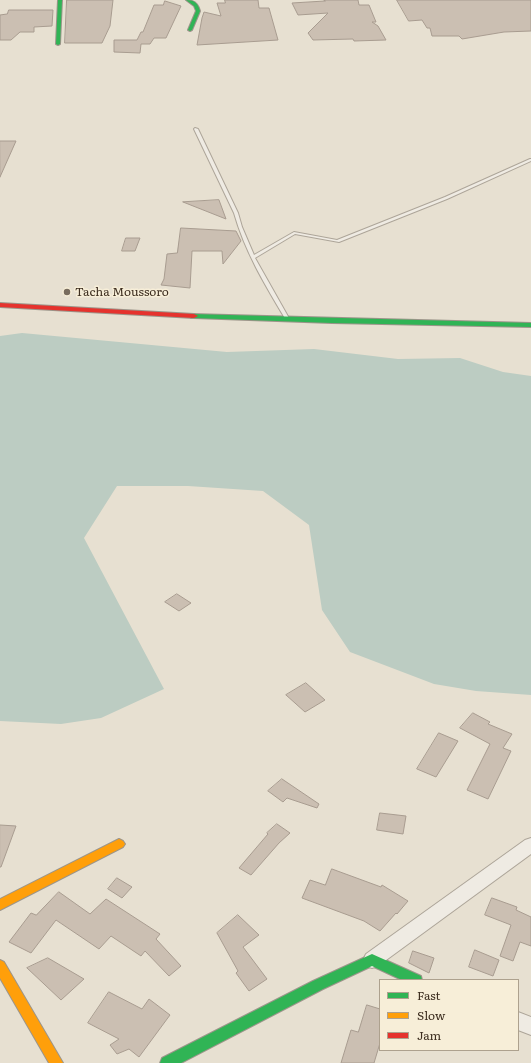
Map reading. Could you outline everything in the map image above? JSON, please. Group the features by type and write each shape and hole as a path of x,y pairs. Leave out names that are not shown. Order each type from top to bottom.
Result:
{"main road":[{"path":"58,44 60,0"},
{"path":"188,0 196,5 198,11 190,30"},
{"path":"0,305 288,321 531,325"},
{"path":"0,905 120,844"},
{"path":"167,1063 318,984 372,960 414,979"},
{"path":"0,966 56,1063"}],"street":[{"path":"372,960 531,845"},
{"path":"519,1021 531,1026"}],"lane":[{"path":"196,129 236,213 239,225 262,274 288,321"},
{"path":"254,257 294,233 337,241 446,198 531,160"}],"shaded area":[{"path":"22,333 227,352 314,349 398,359 460,358 503,372 531,376 531,695 476,691 434,684 350,652 322,610 309,525 263,491 188,486 117,486 84,538 164,689 101,718 61,724 0,721 0,336"}],"building":[{"path":"67,0 113,0 110,26 102,43 65,43"},
{"path":"225,0 258,0 259,8 269,8 278,40 197,45 204,12 221,16 217,3 225,3"},
{"path":"324,0 358,0 359,5 369,5 376,22 372,22 378,26 386,40 313,40 308,33 328,13 298,15 292,3 325,1"},
{"path":"397,0 531,0 531,31 504,32 462,39 459,36 432,36 430,28 427,28 422,20 409,21"},
{"path":"165,1 181,6 166,38 154,38 150,44 141,44 140,53 114,52 114,40 137,40 141,32 143,32 154,5 163,5"},
{"path":"9,10 53,10 52,26 34,27 34,32 20,32 11,40 0,40 0,15 7,14"},
{"path":"0,141 16,141 0,177"},
{"path":"219,200 226,219 183,202"},
{"path":"181,228 236,231 241,241 223,264 222,251 192,251 190,288 161,285 164,279 167,254 177,253"},
{"path":"126,238 140,238 135,251 122,251"},
{"path":"177,594 191,603 179,611 165,602"},
{"path":"306,683 325,700 305,712 286,695"},
{"path":"473,713 490,722 488,724 512,734 503,748 511,751 488,799 467,790 490,744 460,728"},
{"path":"439,733 458,741 436,777 417,769"},
{"path":"282,779 319,804 317,808 287,798 283,802 268,791"},
{"path":"380,813 406,816 403,834 377,830"},
{"path":"277,824 290,833 279,843 251,875 239,868 268,834 267,833"},
{"path":"0,825 16,826 1,867 0,867"},
{"path":"332,869 381,887 382,885 408,901 380,931 364,921 302,898 310,880 325,885"},
{"path":"117,878 132,887 122,898 108,889"},
{"path":"59,892 90,914 106,899 160,934 156,939 181,966 169,976 145,951 141,956 111,936 99,949 56,920 31,953 9,942 31,913 36,915"},
{"path":"492,898 517,907 516,910 531,917 531,946 520,942 513,961 500,956 511,925 485,915"},
{"path":"238,915 259,935 243,947 267,979 249,991 236,973 238,971 217,933"},
{"path":"475,950 499,960 493,976 469,967"},
{"path":"413,951 434,958 429,973 409,963"},
{"path":"48,958 84,979 61,1000 27,968"},
{"path":"109,992 142,1009 149,999 170,1015 139,1057 129,1049 117,1054 110,1045 119,1039 88,1023"},
{"path":"367,1005 379,1009 379,1046 374,1063 341,1063 351,1030 358,1032"}],"traffic: fast":[{"path":"58,44 60,0"},
{"path":"188,0 196,5 198,11 190,30"},
{"path":"194,316 332,321 531,325"},
{"path":"167,1063 318,985 372,960 414,979"}],"traffic: slow":[{"path":"0,905 119,844"},
{"path":"0,966 56,1063"}],"traffic: jam":[{"path":"0,305 194,316"}],"place":[{"name":"Tacha Moussoro","path":"67,292"}]}
